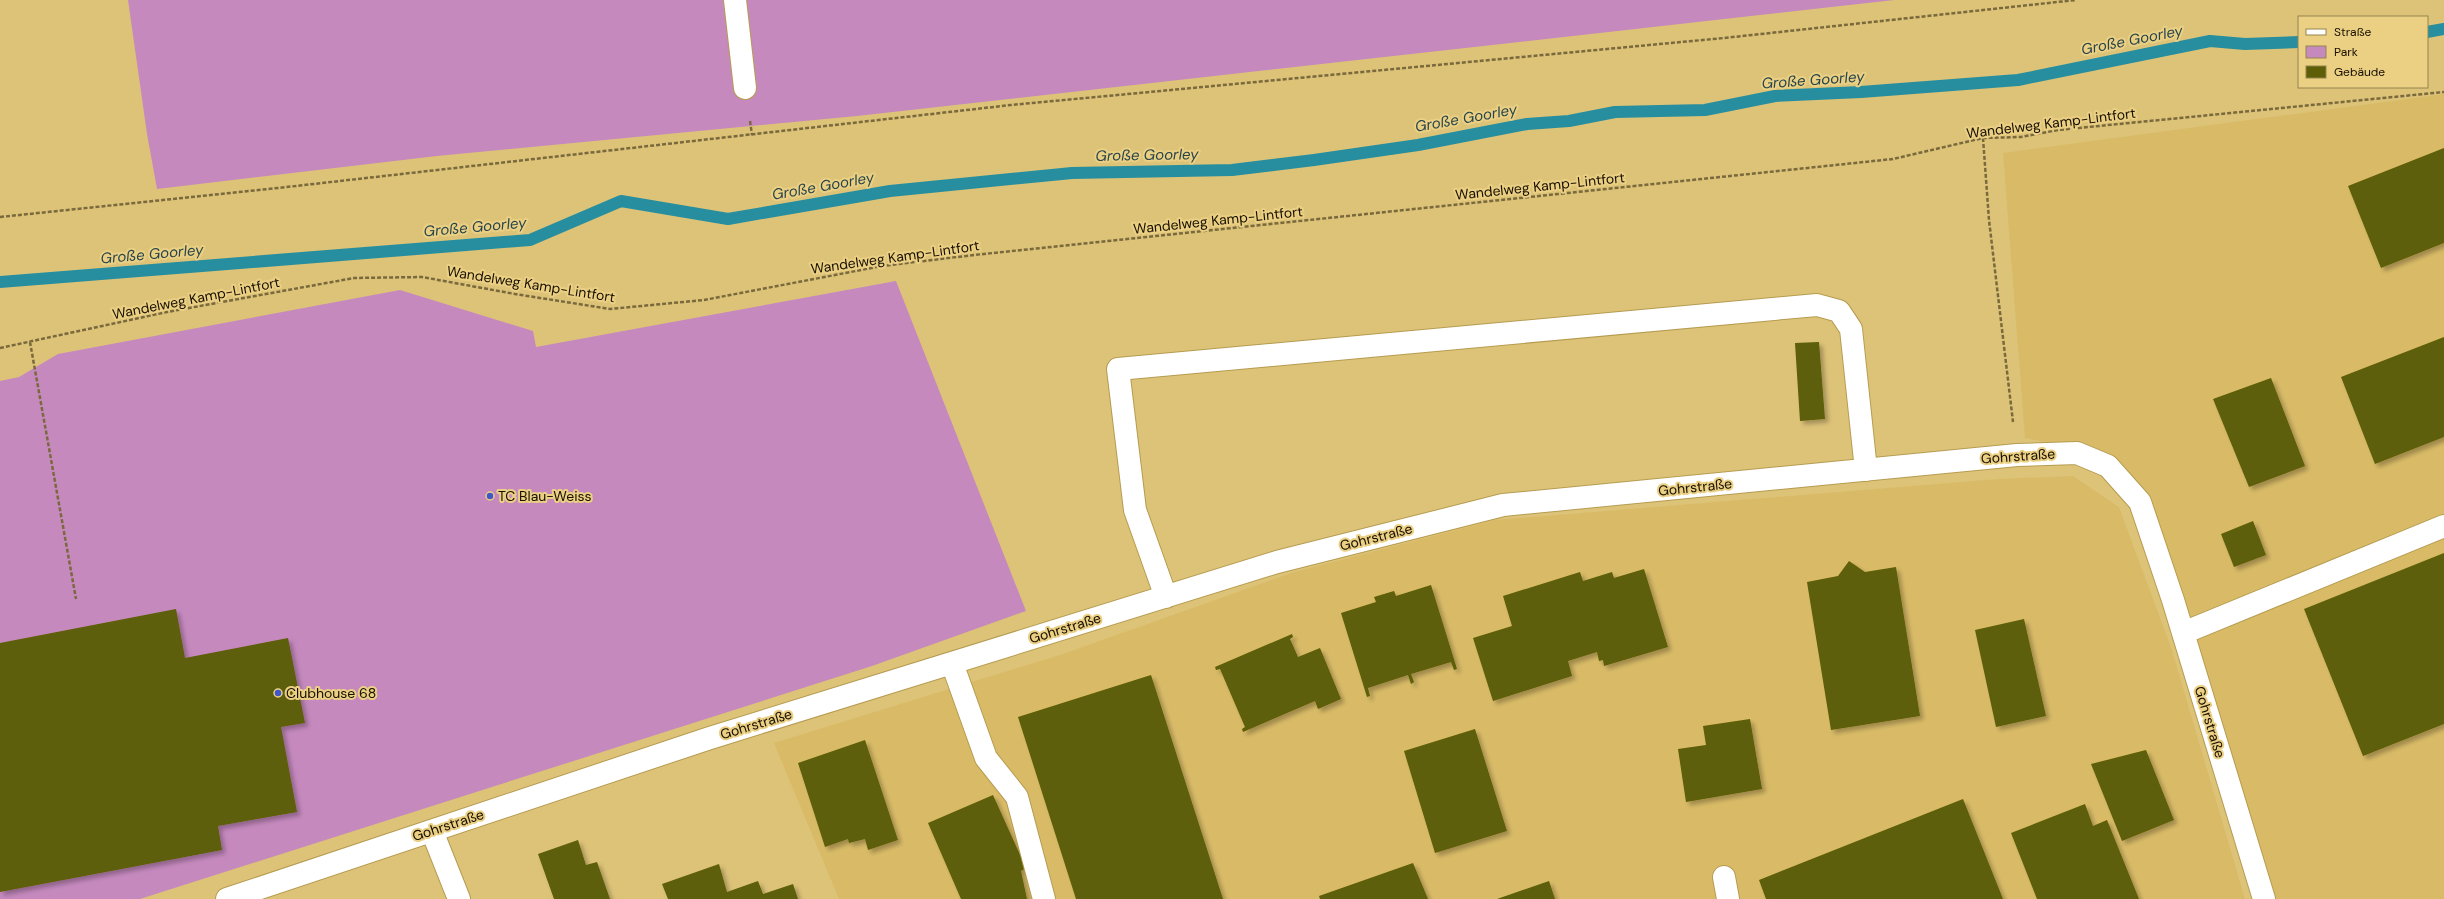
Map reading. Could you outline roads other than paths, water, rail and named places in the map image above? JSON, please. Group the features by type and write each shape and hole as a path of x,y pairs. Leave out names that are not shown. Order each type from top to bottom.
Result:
{"street":[{"path":"735,0 745,88"},
{"path":"1166,597 1135,510 1118,369 1817,305 1839,311 1851,329 1866,470"},
{"name":"Gohrstraße","path":"227,899 710,738 1277,562 1503,506 2017,455 2077,453 2108,466 2140,502 2183,633 2264,899"},
{"path":"2183,633 2444,526"},
{"path":"952,663 986,758 1017,797 1044,899"},
{"path":"432,831 459,899"},
{"path":"1724,877 1728,899"}],"waterway":[{"name":"Große Goorley","path":"2428,32 2444,29"},
{"name":"Große Goorley","path":"0,282 530,240 621,201 728,219 890,191 1072,173 1232,170 1418,145 1527,124 1569,121 1615,112 1705,110 1775,96 1861,92 2018,80 2210,41 2245,44 2298,42"}],"place":[{"name":"TC Blau-Weiss","path":"490,496"},
{"name":"Clubhouse 68","path":"278,693"}]}
